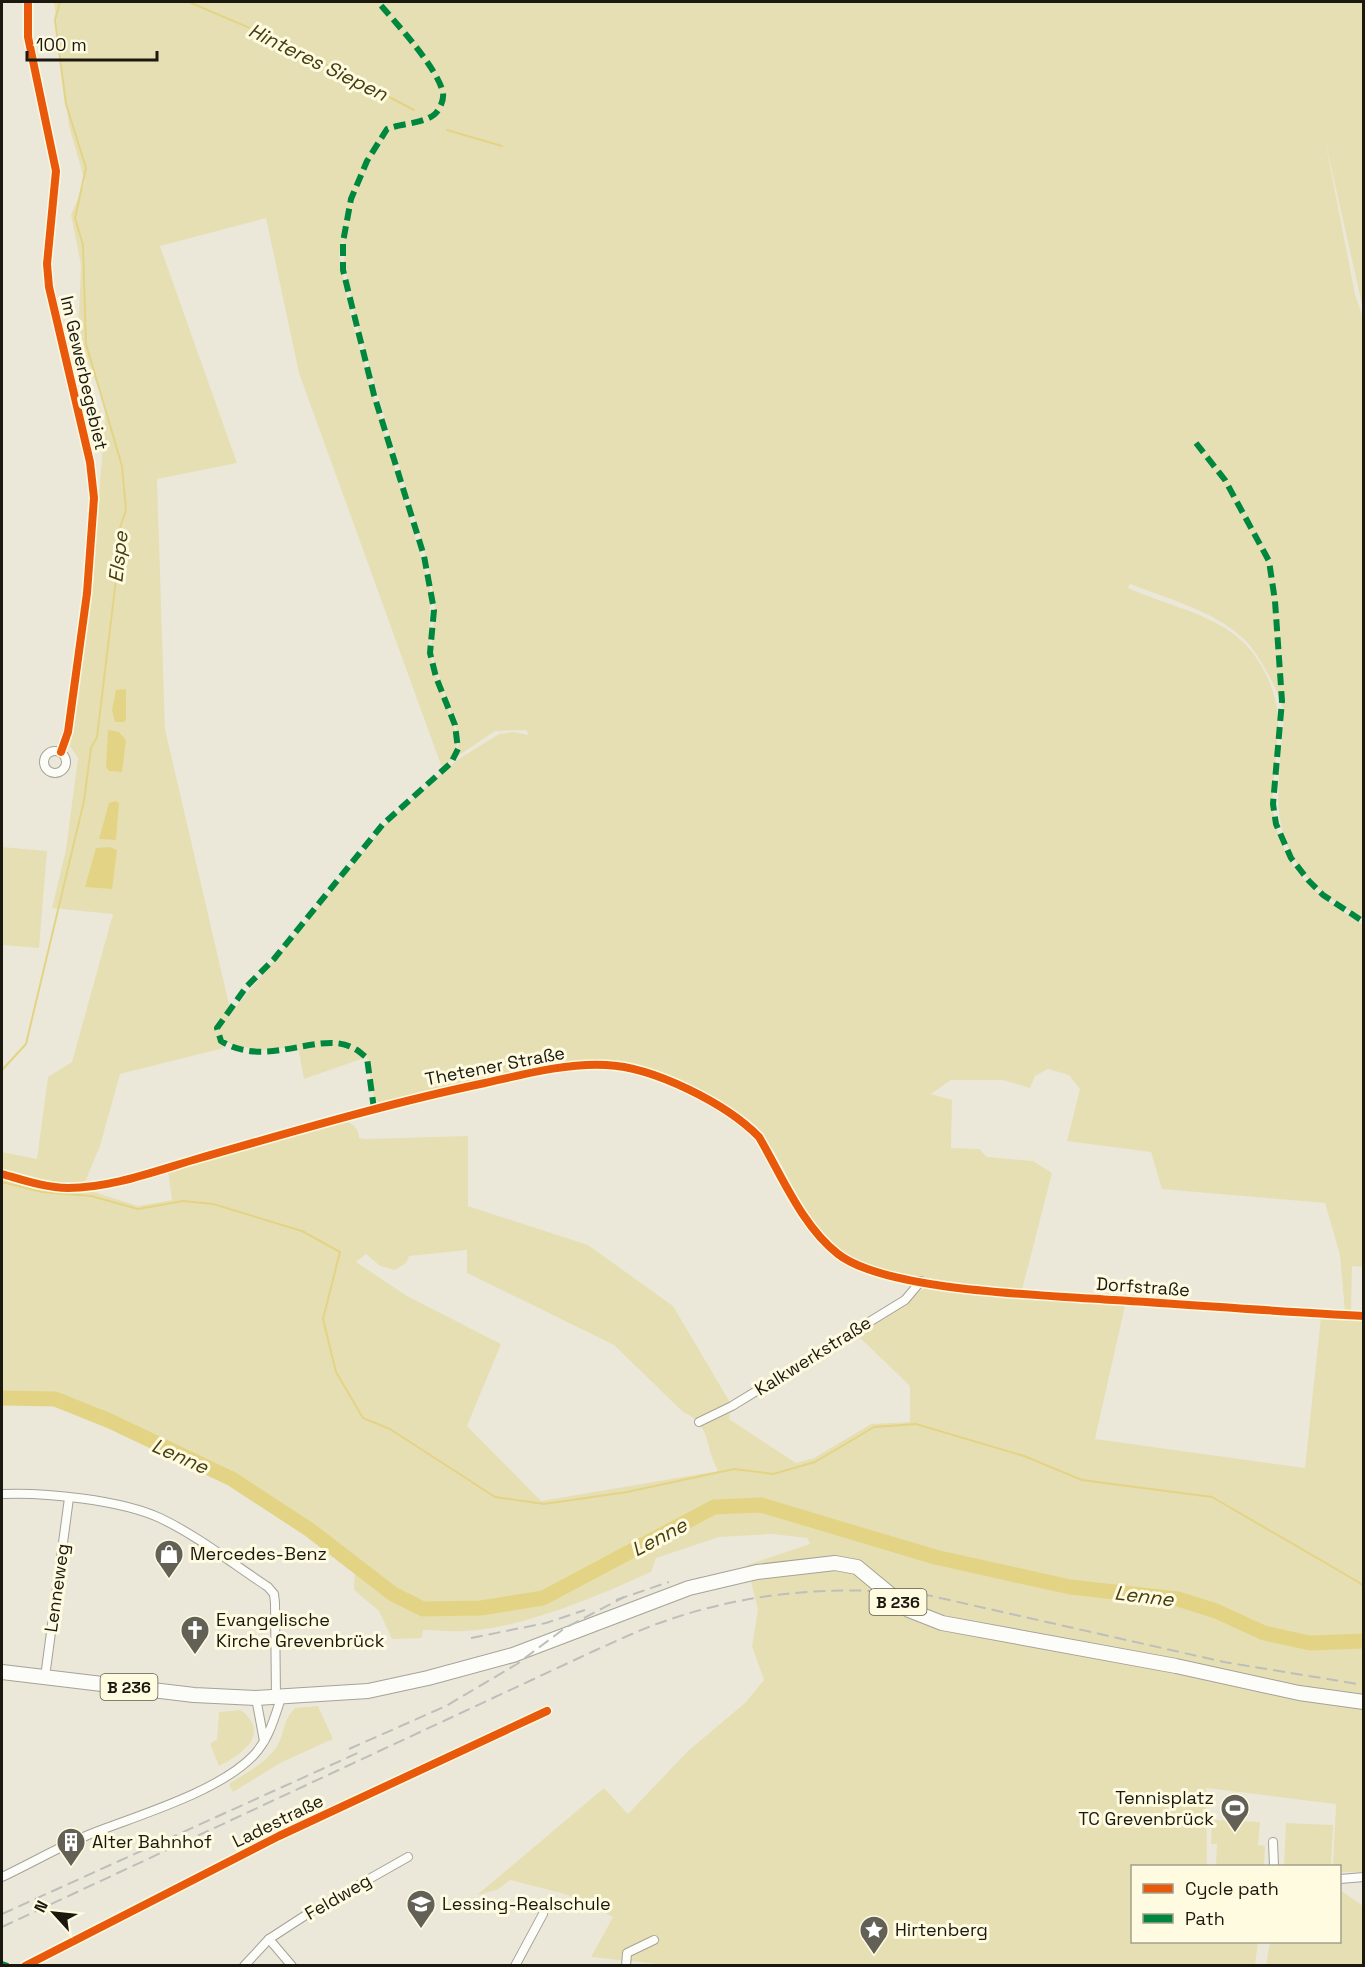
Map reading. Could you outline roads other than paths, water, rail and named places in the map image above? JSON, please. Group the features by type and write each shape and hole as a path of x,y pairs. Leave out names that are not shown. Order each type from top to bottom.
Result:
{"main road":[{"name":"B 236","path":"2,1672 194,1695 278,1699 368,1690 452,1672 540,1646 689,1588 757,1572 842,1563 864,1571 909,1610 942,1623 1176,1666 1299,1693 1364,1702"}],"street":[{"name":"Im Gewerbegebiet","path":"28,2 28,37 56,171 47,264 49,287 90,462 94,498 85,605 68,732 61,752"},
{"name":"Thetener Straße","path":"2,1174 46,1186 83,1188 422,1096 570,1066 606,1065 651,1074 737,1118 759,1137 809,1221 832,1249 850,1262 886,1274 921,1281"},
{"name":"Dorfstraße","path":"921,1281 1020,1293 1364,1316"},
{"name":"Kalkwerkstraße","path":"699,1422 732,1406 905,1300 921,1281"},
{"path":"2,1494 69,1498 130,1507 159,1517 268,1587 274,1593 275,1603 278,1699 270,1731 264,1741 251,1758 219,1780 123,1824 101,1830 2,1877"},
{"name":"Lenneweg","path":"45,1677 69,1498"},
{"path":"256,1698 264,1741"},
{"name":"Ladestraße","path":"25,1965 279,1836 547,1711"},
{"path":"1273,1842 1274,1865"},
{"name":"Feldweg","path":"244,1965 269,1940 309,1912 408,1857"},
{"path":"1341,1879 1364,1877"},
{"path":"515,1965 543,1914"},
{"path":"269,1940 292,1965"},
{"path":"626,1965 627,1953 654,1940"}],"waterway":[{"name":"Elspe","path":"2,1070 26,1044 84,801 91,748 97,737 117,571 117,537 126,510 122,466 86,344 83,245 75,218 86,168 66,104 55,20 60,2"},
{"name":"Hinteres Siepen","path":"189,2 287,44 414,110"},
{"name":"Hinteres Siepen","path":"447,130 502,146"},
{"path":"2,1182 42,1192 91,1196 138,1209 183,1201 213,1204 302,1231 340,1252 323,1319 336,1372 363,1418 390,1429 495,1497 544,1504 627,1492 734,1469 773,1474 815,1462 874,1427 916,1424 1024,1456 1082,1480 1212,1497 1364,1587"},
{"name":"Lenne","path":"2,1398 55,1399 110,1421 232,1479 310,1530 393,1594 423,1609 481,1608 543,1598 714,1507 761,1505 935,1557 1070,1587 1178,1599 1216,1611 1264,1633 1310,1643 1364,1641"}],"railway":[{"path":"616,1600 669,1582"},
{"path":"2,1927 631,1634 700,1610 732,1602 828,1591 927,1595 1224,1662 1364,1685"},
{"path":"349,1749 446,1706 517,1664 565,1628 624,1597"},
{"path":"471,1638 546,1623 585,1610"},
{"path":"2,1914 362,1751"}],"place":[{"name":"Mercedes-Benz","path":"169,1580"},
{"name":"Evangelische Kirche Grevenbrück","path":"195,1656"},
{"name":"Tennisplatz TC Grevenbrück","path":"1235,1834"},
{"name":"Alter Bahnhof","path":"71,1868"},
{"name":"Lessing-Realschule","path":"421,1930"},
{"name":"Hirtenberg","path":"874,1956"}]}
